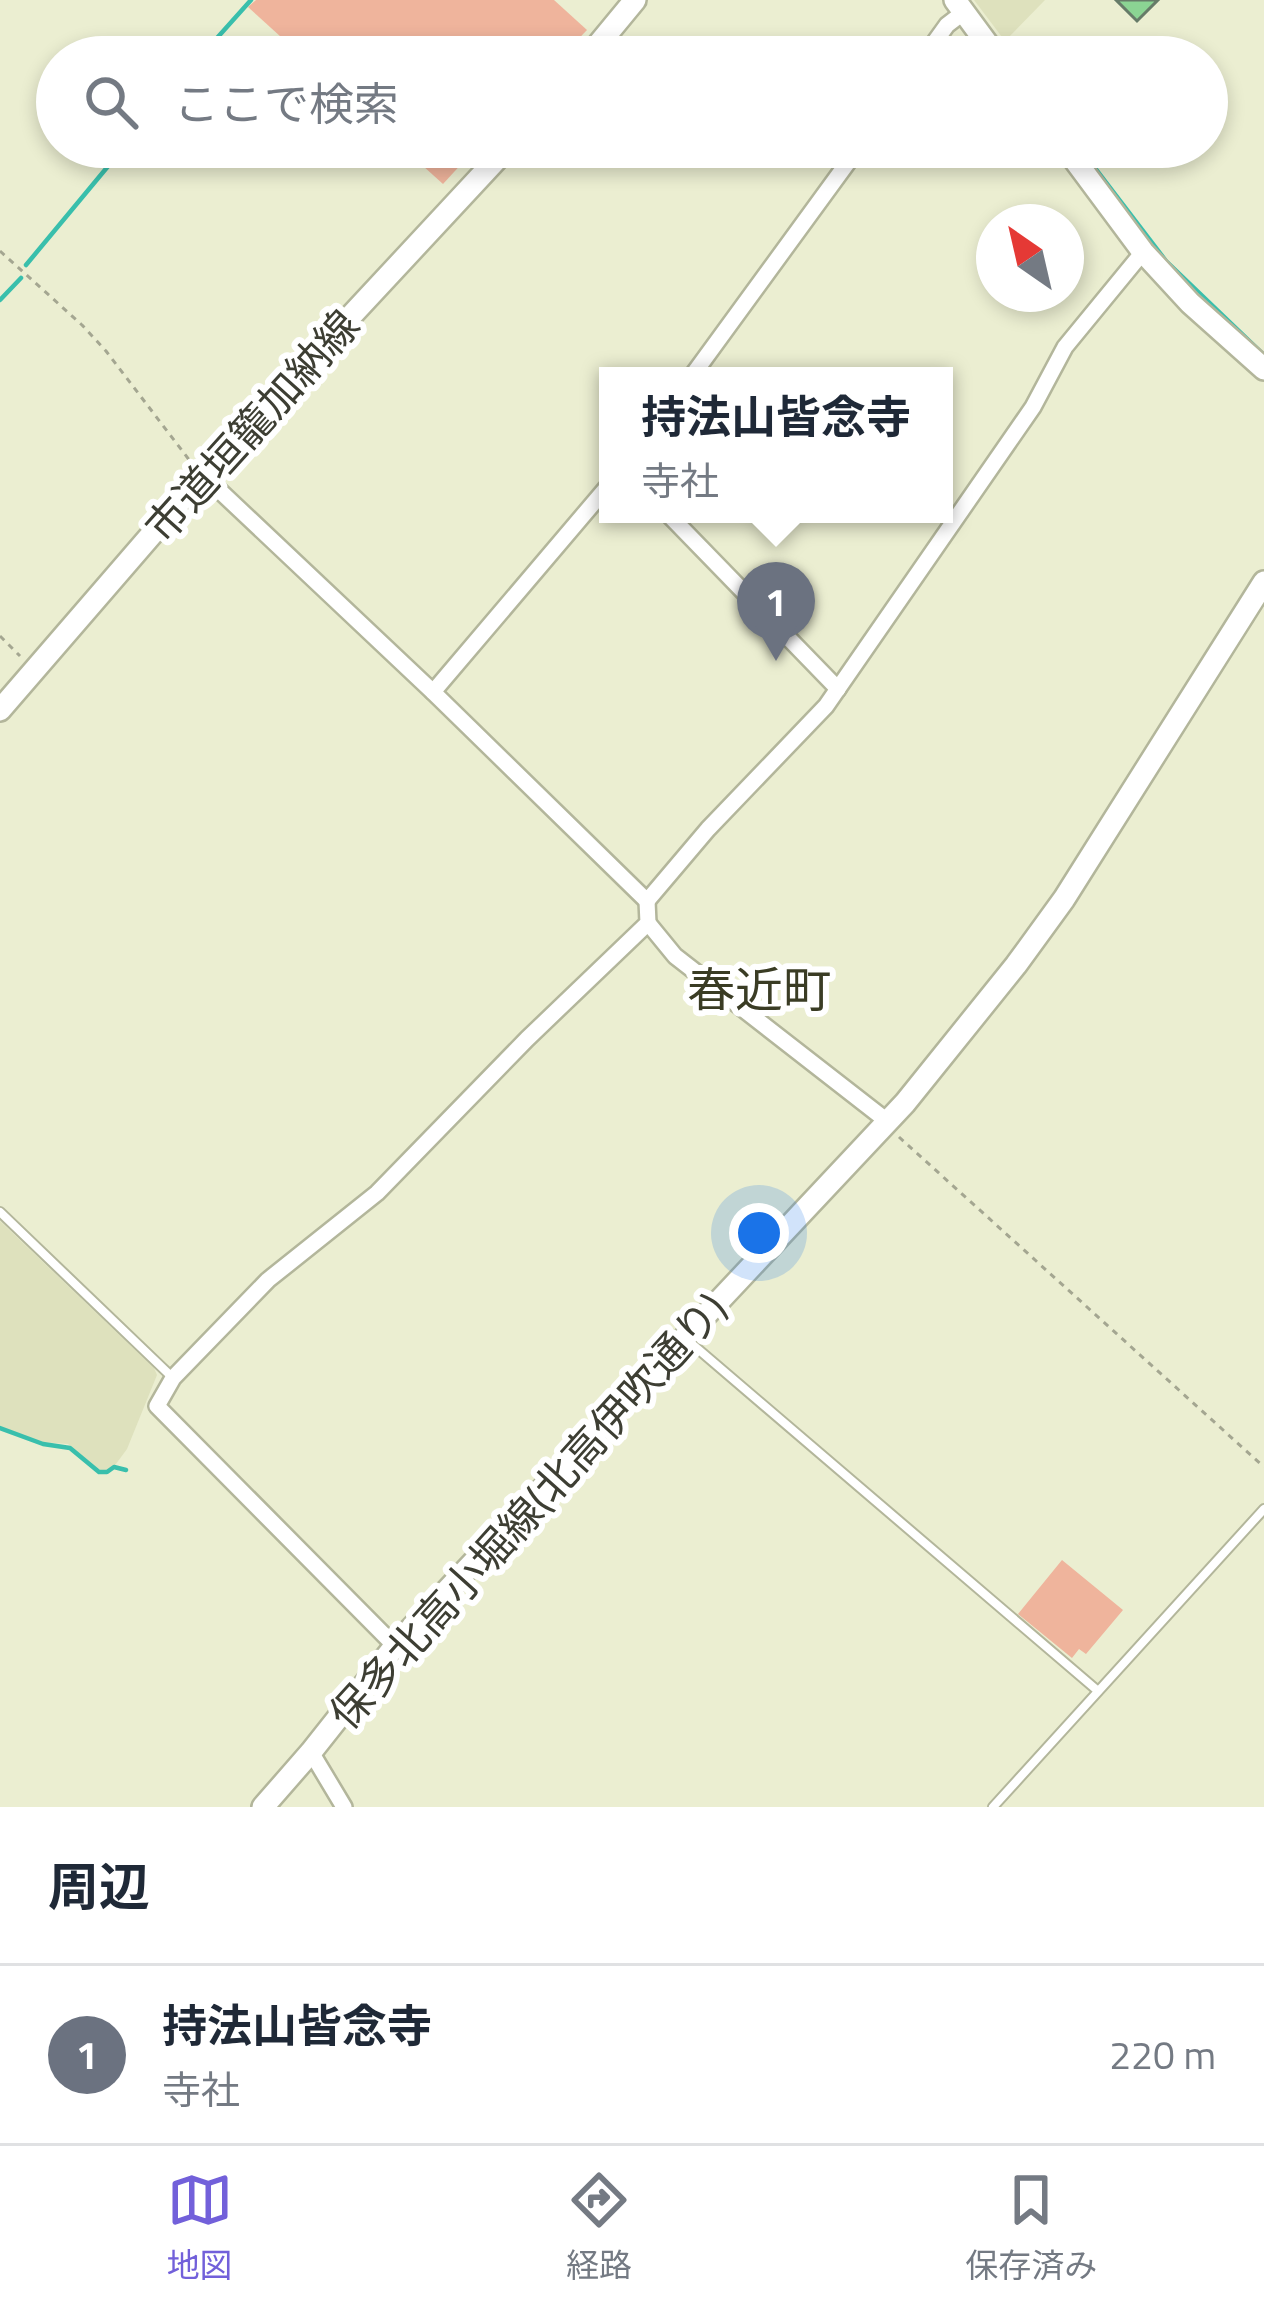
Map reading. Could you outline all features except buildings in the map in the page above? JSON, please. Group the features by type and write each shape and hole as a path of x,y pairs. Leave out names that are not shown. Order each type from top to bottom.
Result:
{"street":[{"path":"605,36 635,0"},
{"path":"939,36 959,6 981,36"},
{"name":"市道垣籠加納線","path":"0,710 203,476 489,168"},
{"path":"699,367 844,168"},
{"path":"1081,168 1143,252 1190,303 1264,369"},
{"path":"887,1121 675,956 648,923 647,901 708,829 826,706 1034,407 1065,347 1143,252"},
{"path":"203,476 647,901"},
{"path":"433,692 599,498"},
{"path":"677,523 838,688"},
{"name":"保多北高小堀線(北高伊吹通り)","path":"262,1807 395,1646 887,1121 1016,965 1064,898 1264,582"},
{"path":"395,1646 157,1406 173,1378 268,1280 377,1192 648,923"},
{"path":"311,1752 344,1807"}],"lane":[{"path":"0,1212 173,1378"},
{"path":"684,1337 1098,1691"},
{"path":"993,1807 1264,1509"}],"path":[{"path":"0,251 106,351 203,476"},
{"path":"0,636 34,670"},
{"path":"887,1121 900,1138 1264,1467"}],"shaded area":[{"path":"256,0 554,0 587,30 581,36 280,36 248,7"},
{"path":"974,0 1045,0 1010,36 1001,36"},
{"path":"425,168 458,168 443,184"},
{"path":"0,1221 154,1368 157,1375 127,1449 110,1472 104,1473 68,1444 40,1442 0,1426"},
{"path":"1062,1560 1123,1610 1086,1654 1079,1649 1072,1658 1018,1614"}],"waterway":[{"path":"219,36 251,0"},
{"path":"26,265 107,168"},
{"path":"1095,168 1166,261 1264,355"},
{"path":"0,300 21,278"},
{"path":"0,1428 70,1448 99,1472 114,1467 126,1470"}],"place":[{"name":"持法山皆念寺","path":"776,661"}],"district":[{"name":"春近町","path":"759,990"}]}
